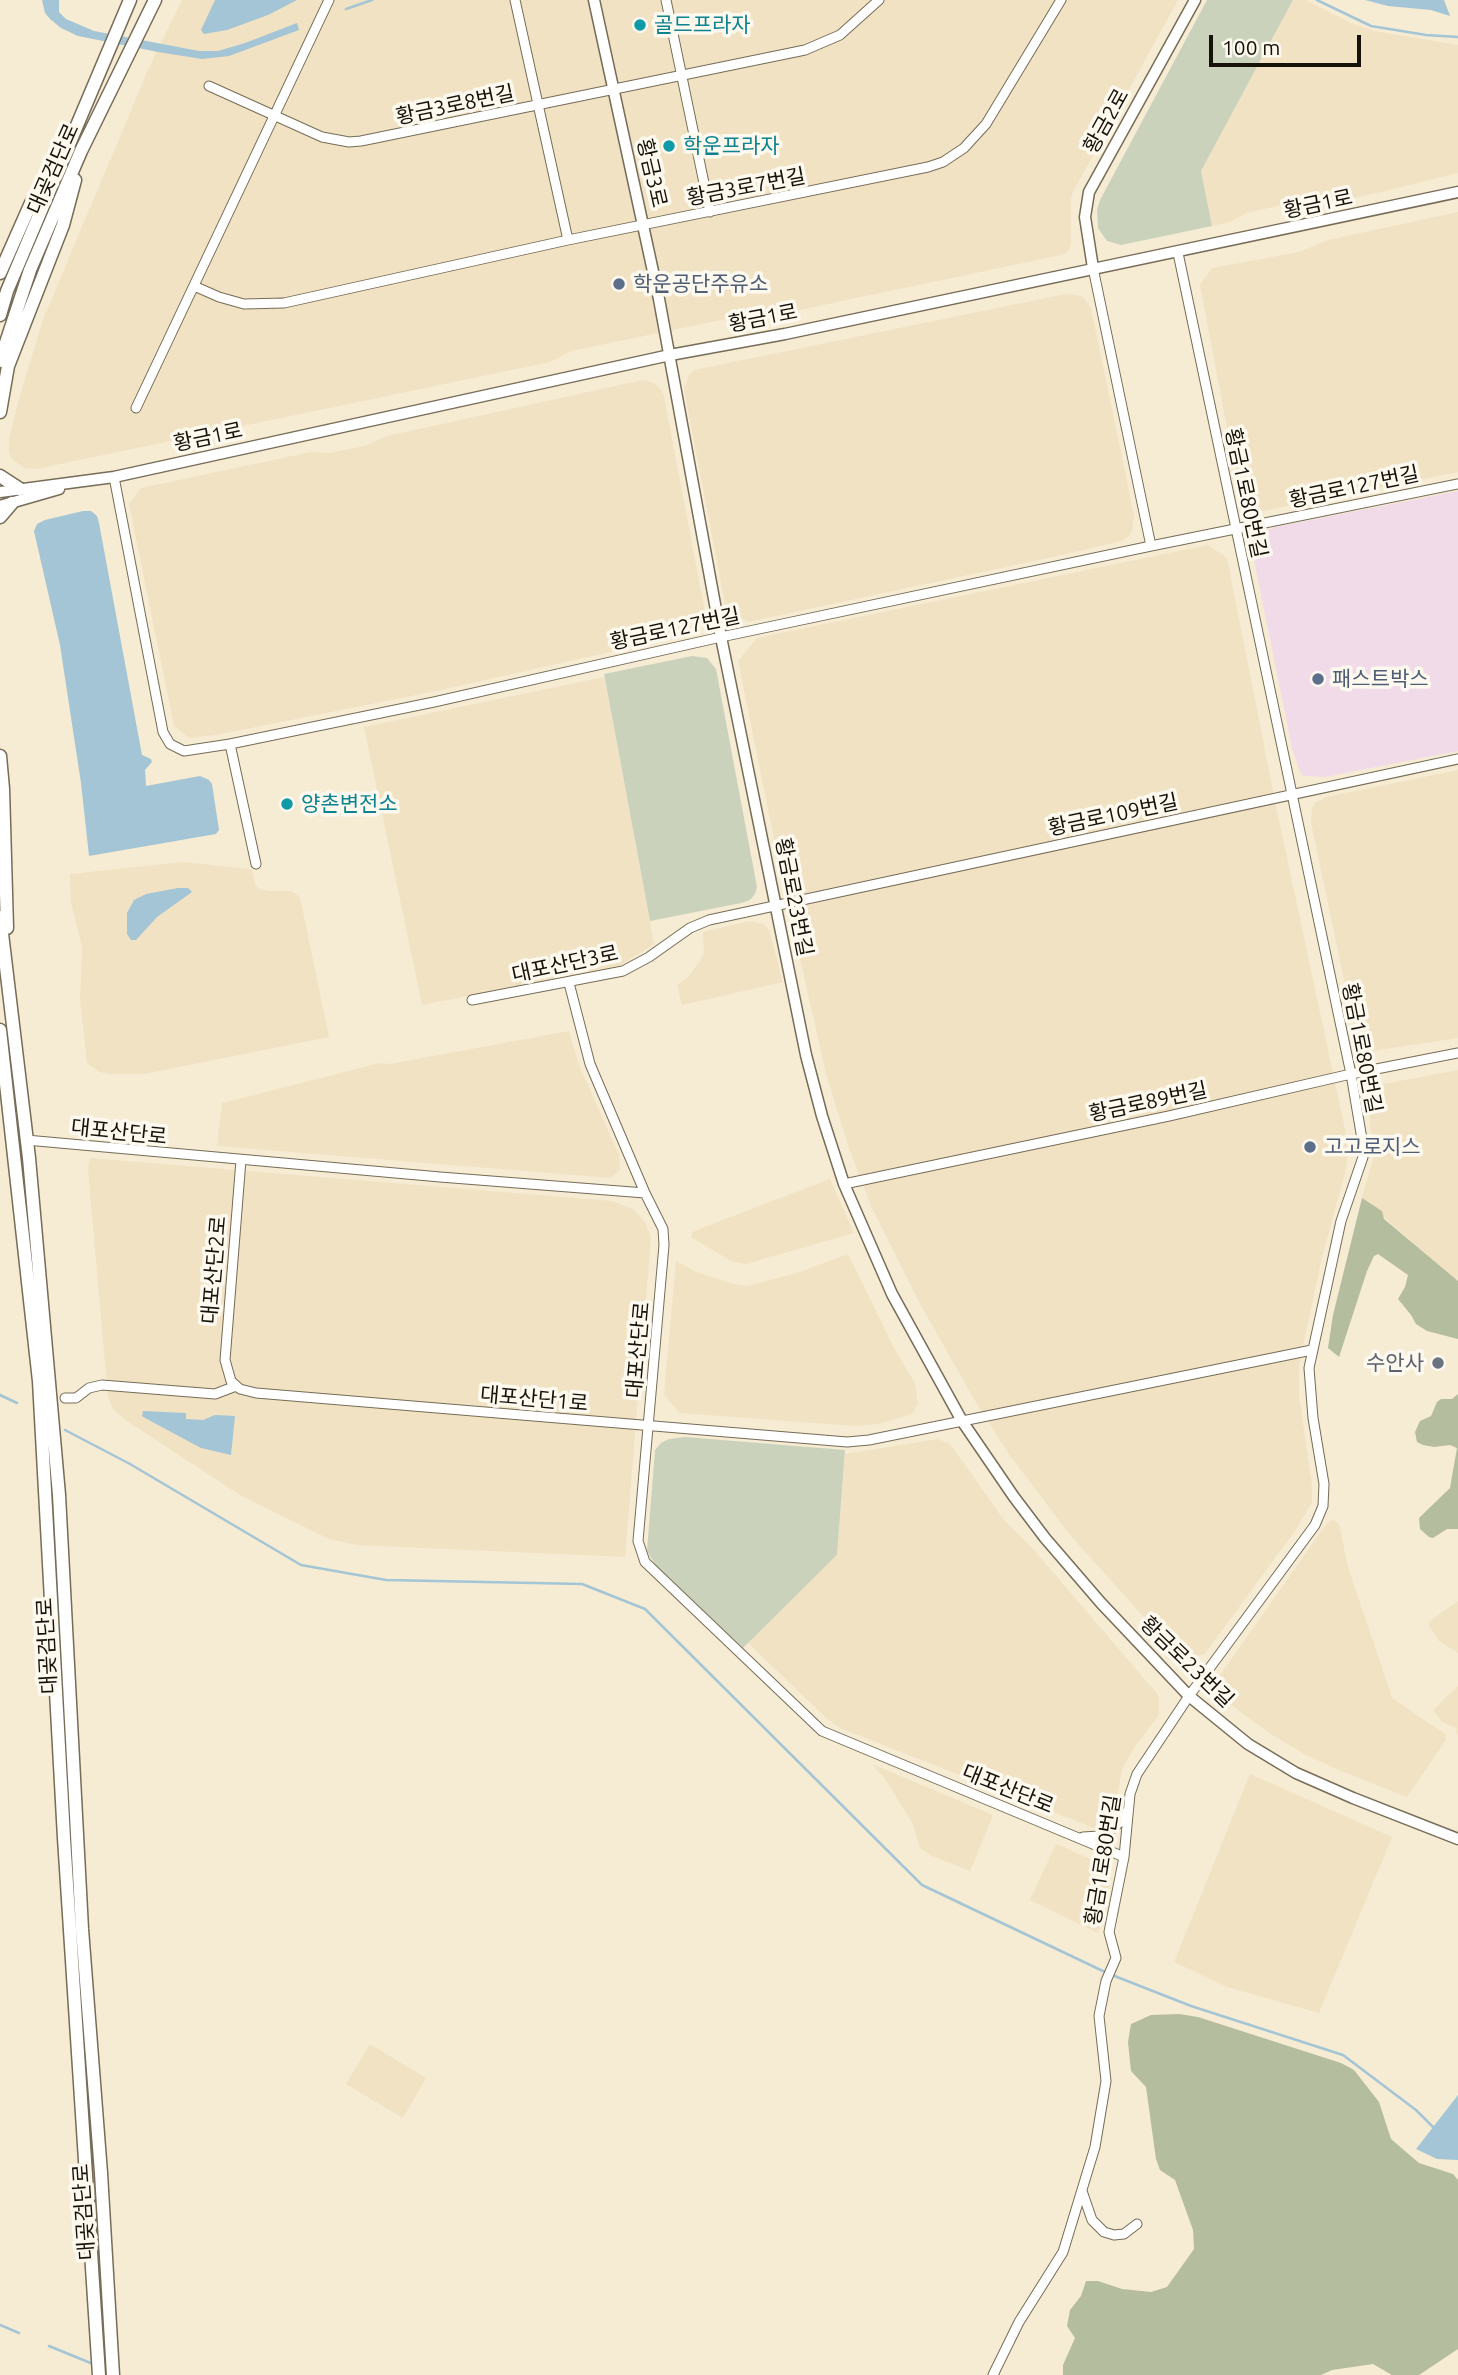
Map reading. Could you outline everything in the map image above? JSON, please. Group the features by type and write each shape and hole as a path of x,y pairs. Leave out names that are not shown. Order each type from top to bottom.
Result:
{"main road":[{"name":"대곶검단로","path":"0,316 7,291 130,0"},
{"name":"대곶검단로","path":"0,360 30,270 87,138 155,0"},
{"path":"0,412 8,366 63,225 87,138"},
{"path":"0,273 31,203 70,140"},
{"path":"0,475 20,489"},
{"path":"0,517 6,504"},
{"path":"0,756 8,984"},
{"name":"대곶검단로","path":"0,917 26,1140 59,1495 82,1929 113,2375"},
{"name":"대곶검단로","path":"0,1030 39,1381 64,1838 99,2375"},
{"path":"0,1052 6,1086"}],"street":[{"path":"136,408 330,0"},
{"name":"황금3로8번길","path":"209,86 323,137 349,142 382,138 539,105 514,0"},
{"name":"황금3로","path":"594,0 670,355"},
{"path":"666,0 710,212"},
{"path":"568,240 539,105 786,54 822,44 854,24 879,0"},
{"name":"황금3로7번길","path":"194,286 231,302 272,305 568,240 928,167 954,155 977,136 1061,0"},
{"name":"황금2로","path":"1093,268 1085,217 1088,192 1195,0"},
{"name":"황금1로","path":"0,492 114,477 670,355 1178,253 1458,192"},
{"name":"황금1로80번길","path":"1082,2190 1095,2147 1107,2081 1098,2016 1106,1980 1115,1962 1109,1932 1137,1774 1189,1696 1321,1514 1325,1498 1310,1391 1312,1350 1341,1221 1363,1157 1350,1074 1178,253"},
{"path":"1093,268 1151,546"},
{"name":"황금로23번길","path":"670,355 721,637 813,1086 844,1184 892,1294 962,1421 1014,1497 1045,1538 1189,1696 1248,1744 1296,1773 1458,1839"},
{"name":"황금로127번길","path":"114,477 166,739 177,749 184,751 434,702 721,637 1458,484"},
{"name":"황금1로","path":"6,504 75,484"},
{"path":"230,744 256,864"},
{"name":"황금로109번길","path":"776,906 1458,759"},
{"name":"대포산단3로","path":"472,1000 623,971 700,923 776,906"},
{"path":"569,983 590,1063 645,1193"},
{"name":"황금로89번길","path":"844,1184 1458,1053"},
{"name":"대포산단로","path":"26,1140 645,1193 663,1229 664,1245 638,1541 641,1555 654,1572 822,1731 1124,1857"},
{"name":"대포산단2로","path":"234,1384 225,1368 225,1346 241,1160"},
{"path":"962,1421 1312,1350"},
{"path":"65,1398 76,1398 89,1388 102,1385 215,1394 234,1384"},
{"name":"대포산단1로","path":"234,1384 249,1391 267,1394 847,1442 962,1421"},
{"path":"1077,1837 1099,1836 1110,1831 1129,1809"},
{"path":"1082,2190 1092,2220 1104,2232 1124,2234 1137,2224"},
{"path":"993,2375 1019,2322 1063,2252 1082,2190"}],"shaded area":[{"path":"182,0 1178,0 1073,192 1071,244 1068,251 1061,255 766,317 741,316 571,351 550,362 36,469 24,468 12,459 9,453 9,438 44,317 148,70"},
{"path":"1293,0 1305,0 1351,23 1374,31 1458,45 1458,173 1305,207 1282,205 1246,213 1230,222 1212,226 1201,171"},
{"path":"1458,212 1458,472 1263,511 1243,500 1200,285 1212,268 1299,252 1328,240"},
{"path":"1066,294 1082,296 1091,308 1134,515 1129,536 1121,541 1062,555 748,622 726,609 684,389 694,370"},
{"path":"643,380 660,388 664,396 705,612 705,621 695,633 441,690 216,735 189,738 174,726 129,504 141,488 311,452 330,453 364,446 387,436"},
{"path":"1458,491 1458,751 1325,777 1304,776 1300,772 1292,748 1253,555 1253,544 1257,536 1275,527"},
{"path":"1208,545 1227,558 1277,811 1349,1148 1299,1365 1299,1395 1312,1502 1295,1531 1204,1655 1180,1657 1070,1535 1008,1453 919,1302 872,1208 849,1148 826,1074 782,878 738,661 757,638"},
{"path":"604,677 654,944 619,966 422,1005 364,727"},
{"path":"1458,770 1458,1038 1372,1051 1360,1043 1353,1022 1311,823 1312,808 1326,797"},
{"path":"183,862 250,869 259,889 291,891 300,897 329,1037 144,1074 99,1072 87,1063 80,999 82,947 71,903 70,874"},
{"path":"749,921 764,924 769,930 783,982 682,1005 677,985 687,978 700,961 704,952 703,932"},
{"path":"569,1031 579,1065 619,1155 620,1170 611,1178 217,1146 222,1103 380,1063 390,1064"},
{"path":"1458,1070 1456,1280 1362,1198 1374,1156 1368,1105 1372,1093 1383,1084"},
{"path":"90,1158 612,1201 633,1209 645,1222 651,1238 625,1557 357,1545 329,1539 240,1495 127,1421 113,1409 108,1397 88,1170"},
{"path":"830,1179 854,1233 746,1264 731,1261 691,1237 693,1232 702,1228"},
{"path":"848,1254 895,1350 915,1383 918,1404 912,1414 879,1424 855,1426 680,1413 664,1395 676,1261 696,1272 747,1286 800,1272"},
{"path":"938,1439 950,1444 1004,1520 1033,1549 1159,1696 1159,1715 1122,1769 1114,1816 1094,1828 840,1728 748,1643 837,1555 845,1454"},
{"path":"1333,1520 1340,1527 1347,1564 1392,1698 1445,1734 1446,1740 1407,1797 1304,1754 1220,1697 1218,1678 1327,1523"},
{"path":"1458,1601 1458,1653 1439,1641 1429,1626 1430,1621"},
{"path":"1458,1686 1458,1737 1456,1728 1442,1722 1433,1710"},
{"path":"872,1764 993,1815 970,1871 932,1856 920,1848 913,1824 885,1779"},
{"path":"1250,1774 1392,1837 1319,2013 1227,1987 1174,1962"},
{"path":"1056,1844 1104,1865 1111,1878 1098,1933 1030,1900"},
{"path":"370,2044 426,2078 403,2118 346,2084"}],"green space":[{"path":"1207,0 1293,0 1201,171 1212,226 1121,245 1107,241 1098,228 1097,210 1100,200"},
{"path":"692,656 707,658 716,669 757,887 750,900 741,903 650,921 604,674"},
{"path":"1362,1198 1382,1211 1384,1219 1458,1281 1458,1339 1427,1331 1416,1324 1398,1299 1408,1275 1378,1254 1374,1256 1367,1271 1339,1357 1328,1348 1333,1315"},
{"path":"1458,1394 1458,1529 1447,1529 1433,1538 1420,1529 1419,1518 1450,1488 1457,1448 1450,1445 1423,1445 1417,1442 1415,1432 1420,1421 1431,1416 1437,1402 1441,1399 1452,1399"},
{"path":"685,1437 845,1450 837,1555 743,1648 656,1566 647,1551 655,1450 669,1439"},
{"path":"1179,2014 1198,2017 1341,2063 1354,2070 1379,2102 1391,2139 1419,2163 1453,2174 1458,2180 1458,2349 1419,2375 1392,2375 1373,2364 1332,2370 1321,2375 1063,2375 1063,2365 1075,2338 1067,2326 1070,2310 1081,2296 1086,2281 1151,2292 1167,2287 1194,2249 1193,2230 1175,2180 1160,2170 1156,2159 1146,2087 1131,2071 1128,2042 1131,2024 1151,2015"}],"water":[{"path":"42,0 59,0 59,12 66,19 94,31 199,51 218,51 297,23 299,30 229,56 202,59 78,36 50,19 45,13"},
{"path":"215,0 297,0 268,15 227,30 204,34 201,30"},
{"path":"1365,0 1444,0 1450,16 1431,10 1388,6"},
{"path":"91,511 97,516 99,523 142,755 152,762 145,770 146,786 200,776 209,780 212,784 219,830 216,834 89,856 60,645 34,531 37,524 45,520"},
{"path":"188,888 192,892 157,917 136,940 131,940 127,934 127,913 134,900 146,894"},
{"path":"143,1411 186,1413 186,1419 203,1420 215,1415 235,1416 231,1455 201,1448 145,1418 142,1416"},
{"path":"1458,2095 1458,2160 1437,2159 1416,2149"}],"waterway":[{"path":"346,9 372,0"},
{"path":"1317,0 1371,26 1458,37"},
{"path":"0,1395 17,1403"},
{"path":"65,1430 130,1464 301,1565 386,1580 582,1584 645,1609 922,1885 1105,1972"},
{"path":"1112,1975 1191,2006 1343,2055 1416,2110 1433,2127"},
{"path":"0,2325 19,2333"},
{"path":"49,2346 93,2364"}],"place":[{"name":"골드프라자","path":"640,25"},
{"name":"학운프라자","path":"669,146"},
{"name":"학운공단주유소","path":"619,284"},
{"name":"패스트박스","path":"1318,679"},
{"name":"양촌변전소","path":"287,804"},
{"name":"고고로지스","path":"1310,1147"},
{"name":"수안사","path":"1438,1363"}]}
